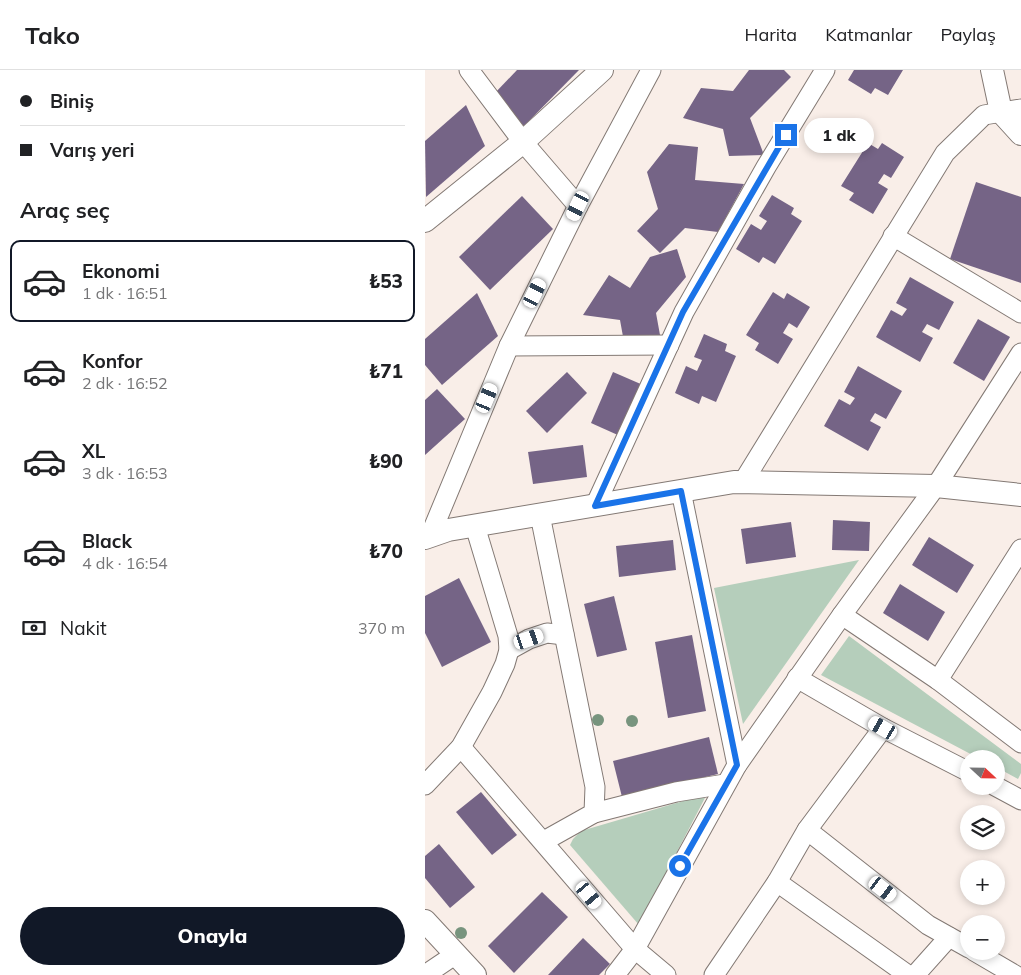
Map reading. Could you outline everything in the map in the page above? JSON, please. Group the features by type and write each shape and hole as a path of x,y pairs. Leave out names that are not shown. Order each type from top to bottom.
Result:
{"street":[{"path":"469,70 523,142 578,206"},
{"path":"425,221 523,142 602,70"},
{"path":"427,537 509,346 578,206 651,70"},
{"path":"595,506 683,312 766,167 825,70"},
{"path":"985,70 1011,110"},
{"path":"992,70 1021,134"},
{"path":"743,482 945,153 984,115 1011,110"},
{"path":"893,236 1021,314"},
{"path":"509,346 669,345"},
{"path":"615,975 635,949 737,765 797,678 936,486 1021,353"},
{"path":"427,537 448,530 734,482 936,486 1021,494"},
{"path":"681,491 737,765"},
{"path":"540,515 595,787 594,813"},
{"path":"425,785 461,747 492,692 505,664 509,650 508,636 475,526"},
{"path":"938,680 1021,549"},
{"path":"842,615 938,680 1021,743"},
{"path":"509,650 529,639 547,633 564,635"},
{"path":"797,678 883,728 960,767"},
{"path":"713,975 777,882 807,830 883,728"},
{"path":"461,747 544,841 635,949 665,975"},
{"path":"544,841 594,813 676,792 725,784"},
{"path":"1005,791 1021,800"},
{"path":"807,830 928,925 960,943"},
{"path":"777,882 908,975"},
{"path":"425,921 475,975"},
{"path":"915,975 949,937"},
{"path":"425,975 457,954"},
{"path":"989,960 1015,975"}],"green space":[{"path":"859,560 743,724 714,588"},
{"path":"849,636 1002,750 963,750 821,675"},
{"path":"1005,752 1021,764 1021,773 1018,779 1005,772"},
{"path":"707,794 639,925 570,845 573,839 581,831"}],"building":[{"path":"517,70 579,70 524,126 493,95"},
{"path":"749,70 784,70 791,77 750,118 764,155 729,156 723,129 683,118 701,88 733,91"},
{"path":"854,70 903,70 888,95 875,88 871,94 848,80"},
{"path":"466,105 485,146 426,197 425,141"},
{"path":"868,143 878,149 882,143 904,157 891,178 884,174 878,183 888,189 873,214 849,200 854,193 841,186"},
{"path":"669,144 698,147 695,180 744,184 718,232 685,228 660,253 637,231 658,209 647,172"},
{"path":"976,182 1021,197 1021,283 950,259"},
{"path":"772,195 794,208 791,214 802,221 775,264 763,257 759,263 736,249 751,224 761,230 767,221 759,216"},
{"path":"522,196 553,229 490,290 459,257"},
{"path":"677,249 686,277 656,313 660,335 624,342 620,320 583,315 609,275 630,288 650,257"},
{"path":"910,277 954,302 939,330 927,324 922,332 933,338 920,362 876,337 891,310 902,316 907,309 896,303"},
{"path":"773,292 784,299 787,293 810,307 797,328 789,323 783,333 793,339 778,364 755,350 759,343 746,335"},
{"path":"477,293 498,336 442,385 425,365 425,339"},
{"path":"978,319 1010,337 984,381 953,363"},
{"path":"704,334 727,344 725,351 736,356 716,402 702,396 699,404 675,393 686,366 697,371 702,360 694,357"},
{"path":"858,366 902,391 886,419 875,413 870,421 881,427 868,451 824,426 839,399 850,405 855,398 844,392"},
{"path":"567,372 587,393 547,433 526,411"},
{"path":"613,372 643,385 620,436 591,423"},
{"path":"437,389 465,419 425,455 425,400"},
{"path":"583,445 587,477 533,484 528,452"},
{"path":"833,520 870,522 869,551 832,550"},
{"path":"791,522 796,557 746,564 741,529"},
{"path":"929,537 974,565 957,593 912,565"},
{"path":"673,540 676,570 619,577 616,546"},
{"path":"459,578 491,642 442,667 425,633 425,596"},
{"path":"900,584 945,612 928,641 883,613"},
{"path":"614,596 627,650 597,657 584,604"},
{"path":"692,635 706,711 668,718 655,642"},
{"path":"709,737 718,774 622,797 613,761"},
{"path":"481,792 517,835 492,855 456,812"},
{"path":"439,844 475,887 450,908 425,878 425,856"},
{"path":"542,892 568,917 514,973 488,946"},
{"path":"583,938 610,964 599,975 548,975"}],"route":[{"path":"680,866 737,765 681,491 595,506 683,312 786,135"}]}
